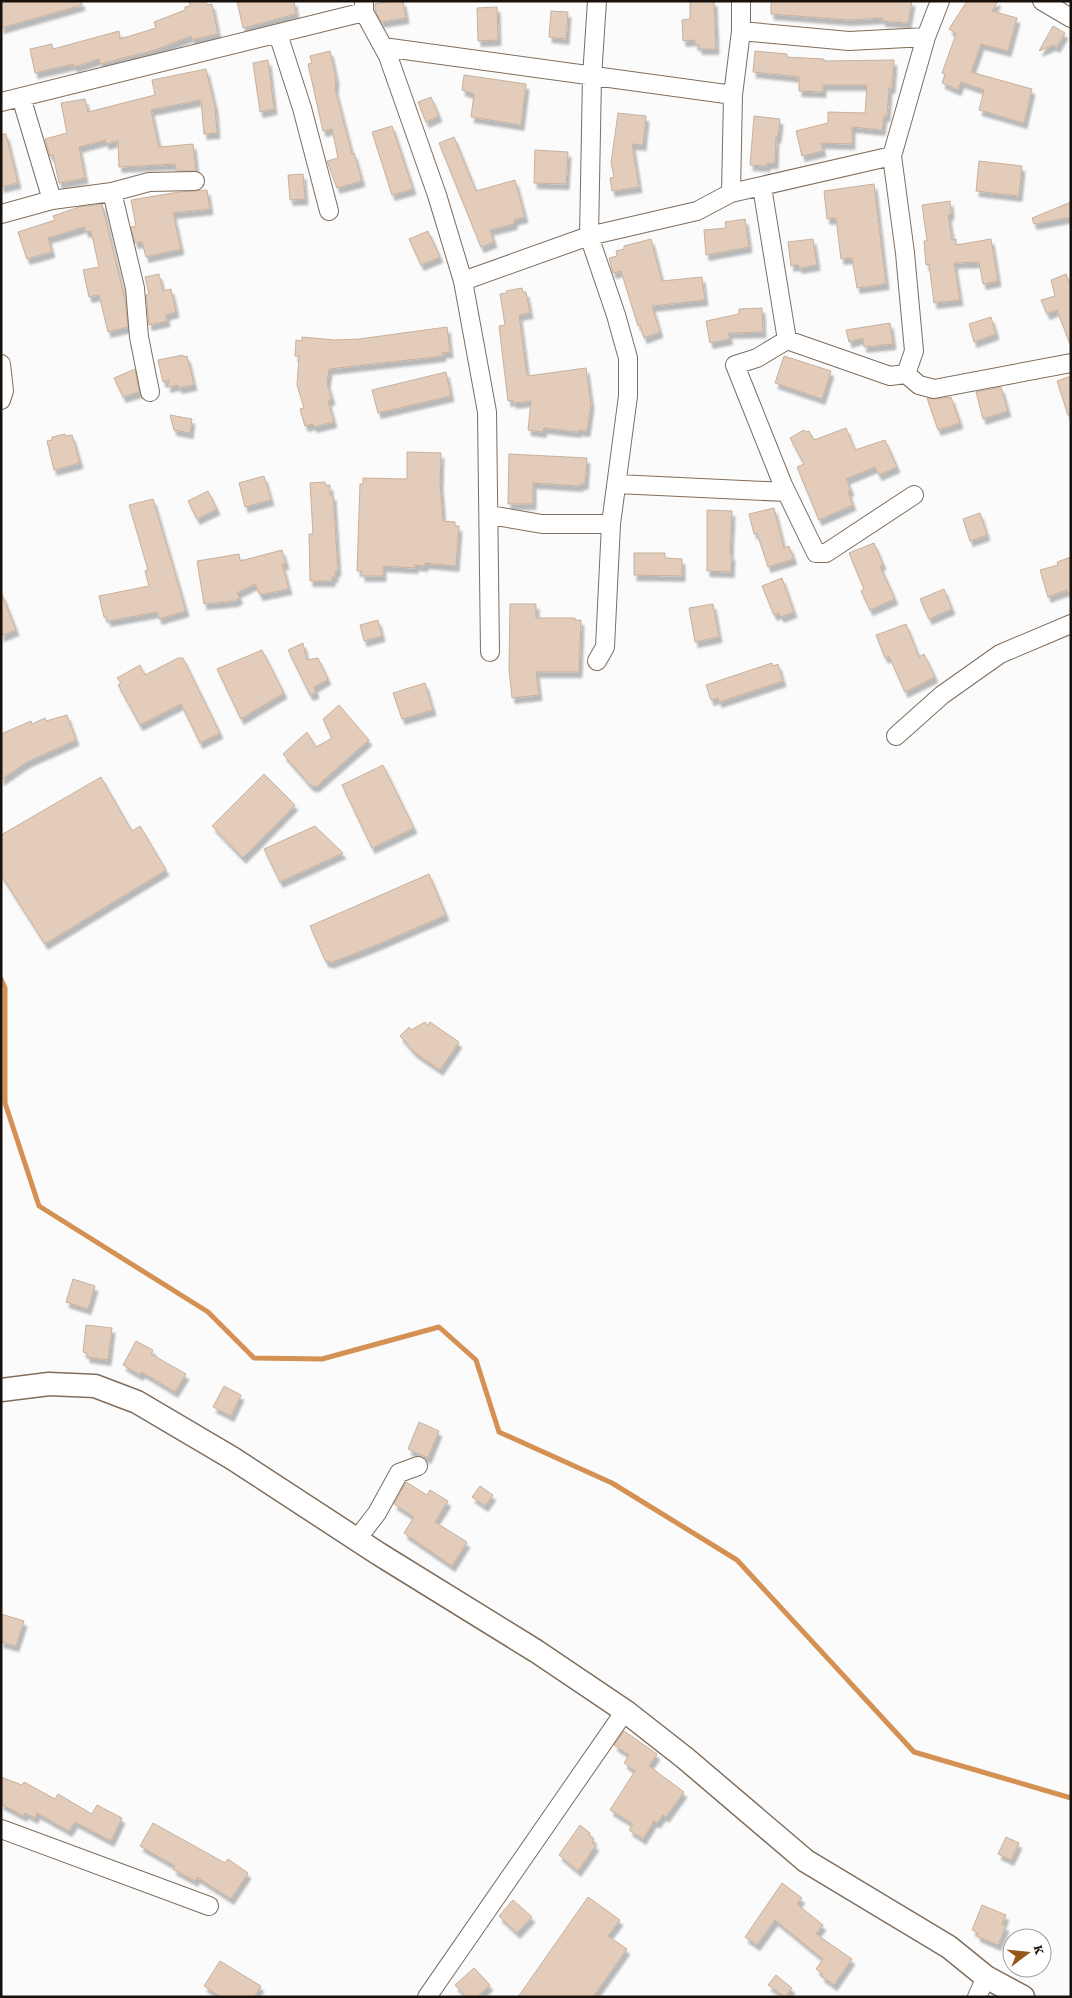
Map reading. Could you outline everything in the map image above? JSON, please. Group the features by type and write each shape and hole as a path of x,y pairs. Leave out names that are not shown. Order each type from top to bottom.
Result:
{"street":[{"path":"597,1 592,77 589,236 616,315 628,358 628,396 611,524 605,647 597,661"},
{"path":"731,193 733,95 741,31 741,1"},
{"path":"906,374 914,352 905,253 892,156 926,37 940,1"},
{"path":"1042,1 1071,18"},
{"path":"1,102 278,34 364,6 383,47 438,195 463,281 487,412 490,515 490,652"},
{"path":"741,31 849,41 926,37"},
{"path":"278,34 302,108 328,211"},
{"path":"383,47 733,95"},
{"path":"21,97 52,200"},
{"path":"463,281 589,236 697,211 731,193 762,188 892,156"},
{"path":"1,214 52,200 112,192 149,182 195,181"},
{"path":"762,188 787,340"},
{"path":"112,192 135,288 139,338 150,392"},
{"path":"787,340 890,376 906,374 919,385 934,389 1071,362"},
{"path":"787,340 757,358 736,366 786,492 816,553 826,553 914,495"},
{"path":"1,364 4,391 1,400"},
{"path":"617,484 786,492"},
{"path":"490,515 542,524 611,524"},
{"path":"896,736 942,695 1000,654 1071,624"},
{"path":"1,1390 49,1384 95,1386 137,1402 232,1458 536,1651 625,1711 685,1758 806,1861 949,1946 982,1987 1023,1997"},
{"path":"357,1539 377,1513 400,1474 418,1466"},
{"path":"428,1997 625,1711"},
{"path":"1,1829 209,1906"}],"building":[{"path":"1,1 81,1 82,5 1,28"},
{"path":"189,1 206,1 207,5 212,4 218,34 192,40 191,36 155,50 100,64 99,59 74,67 74,64 35,73 30,49 52,44 53,49 119,31 120,39 156,28 154,22 185,10 185,7 190,6"},
{"path":"237,1 294,1 296,14 243,28"},
{"path":"403,1 406,18 381,22 375,10 375,4"},
{"path":"690,1 714,1 716,49 699,49 699,45 695,45 695,40 683,41 682,20 690,19"},
{"path":"771,1 912,1 908,23 882,21 883,18 849,20 771,14"},
{"path":"967,1 998,1 992,11 1017,18 1008,51 981,44 971,72 1032,89 1024,123 979,110 984,90 961,82 958,90 942,83 945,74 942,73 956,34 949,29"},
{"path":"497,7 498,40 478,41 477,8"},
{"path":"551,11 568,12 566,39 549,37"},
{"path":"1053,26 1065,33 1057,47 1053,45 1039,51"},
{"path":"330,51 336,78 335,89 352,154 354,153 362,181 337,188 327,161 338,158 332,129 323,131 308,64 312,63 310,56"},
{"path":"755,51 787,54 787,57 824,59 824,61 894,60 892,88 889,88 887,116 884,116 882,130 852,127 852,144 821,143 823,151 802,156 796,131 828,123 828,112 865,113 867,85 823,85 823,92 799,91 799,77 753,72"},
{"path":"268,60 274,109 260,112 253,63"},
{"path":"206,69 215,107 217,133 204,134 201,100 151,110 159,147 193,144 196,171 176,171 175,164 119,167 118,141 106,144 105,140 79,147 85,178 59,183 53,155 50,156 45,139 67,133 61,103 85,99 88,112 155,95 152,80"},
{"path":"464,75 526,84 521,125 471,117 474,94 462,90"},
{"path":"431,97 439,116 426,122 418,102"},
{"path":"618,113 646,116 643,145 632,144 639,187 612,191 610,178 614,177 611,163"},
{"path":"754,116 780,119 778,137 776,137 775,163 767,163 767,166 750,165"},
{"path":"392,126 413,189 392,195 372,132"},
{"path":"1,134 6,134 18,183 1,187"},
{"path":"454,137 476,191 515,180 525,217 514,220 514,224 490,230 494,242 481,247 439,143"},
{"path":"535,150 568,152 566,184 534,183"},
{"path":"979,161 1022,166 1019,196 976,191"},
{"path":"303,174 305,199 290,200 288,175"},
{"path":"874,184 886,284 857,288 852,258 841,259 836,218 827,219 824,191"},
{"path":"207,190 210,209 173,213 181,249 146,257 142,242 135,243 131,227 136,226 131,200 179,192"},
{"path":"950,201 951,214 948,215 952,240 956,239 956,245 991,239 998,281 983,284 979,262 954,263 960,300 934,303 929,264 926,265 924,241 927,241 922,205"},
{"path":"1071,202 1071,217 1034,224 1032,218"},
{"path":"102,204 125,300 128,327 108,332 99,295 89,297 83,270 99,267 91,231 86,232 84,227 48,238 52,252 27,259 18,232 55,220 53,216 79,207"},
{"path":"745,219 749,247 706,255 704,230 726,228 725,222"},
{"path":"428,231 440,257 421,265 409,239"},
{"path":"651,239 662,281 702,277 705,300 652,306 660,332 644,338 640,325 638,326 621,271 613,273 609,258 617,256 616,251 624,249 624,246"},
{"path":"813,239 817,265 799,268 798,265 791,266 788,242"},
{"path":"159,274 163,291 171,289 176,312 166,315 167,321 149,325 146,295 149,294 145,277"},
{"path":"1066,274 1071,286 1070,344 1057,310 1047,314 1041,300 1055,296 1051,280"},
{"path":"522,288 523,292 526,292 530,313 519,315 527,376 586,368 591,404 587,431 578,430 578,432 544,428 543,432 528,430 531,401 513,403 513,400 508,401 499,326 505,325 500,294"},
{"path":"762,308 763,332 728,333 730,339 710,343 706,321 739,314 739,309"},
{"path":"991,317 996,334 974,342 969,324"},
{"path":"890,323 893,344 864,347 863,338 849,342 846,330"},
{"path":"447,327 450,352 442,353 443,356 329,369 327,383 332,399 328,401 334,422 314,427 313,424 305,426 300,409 304,408 297,385 299,356 295,356 296,340 302,341 302,337 335,340 359,339"},
{"path":"183,355 183,357 187,356 194,385 179,388 178,385 167,387 169,380 163,382 158,360"},
{"path":"784,356 831,371 822,399 775,383"},
{"path":"135,369 139,392 123,397 114,378"},
{"path":"446,372 451,396 378,413 372,390"},
{"path":"1071,376 1071,415 1068,415 1057,381"},
{"path":"1001,387 1008,411 983,419 976,392"},
{"path":"951,397 960,423 938,430 927,398"},
{"path":"170,415 192,419 190,433 174,430"},
{"path":"846,428 855,450 885,440 897,467 879,475 875,467 846,479 851,490 848,492 853,505 819,520 797,467 804,464 790,438 804,430 806,432 809,431 814,440"},
{"path":"65,434 65,436 72,435 80,463 54,470 47,441 52,440 52,437"},
{"path":"407,452 441,453 440,484 443,521 455,522 455,526 459,526 456,566 425,563 425,566 415,565 415,568 383,566 383,576 362,576 362,571 357,571 360,484 363,484 363,478 407,479"},
{"path":"509,454 587,458 585,484 580,484 580,486 533,483 533,504 508,504"},
{"path":"264,476 271,500 245,507 239,483"},
{"path":"325,482 325,485 330,485 330,495 333,495 338,571 335,571 335,577 332,577 332,581 310,581 309,534 313,534 310,483"},
{"path":"208,491 217,509 197,519 188,501"},
{"path":"153,499 186,611 159,619 157,612 108,621 107,617 104,617 99,596 149,586 145,571 148,570 129,505"},
{"path":"774,508 784,548 789,546 794,559 768,567 757,533 754,534 749,514"},
{"path":"707,510 732,511 731,572 707,571"},
{"path":"980,513 987,535 970,541 963,519"},
{"path":"874,543 883,564 880,566 895,599 870,610 861,591 864,589 849,553"},
{"path":"282,550 286,564 282,564 289,589 260,595 255,584 237,593 240,598 235,601 204,604 197,561 239,554 240,561"},
{"path":"634,553 665,553 665,558 682,559 682,576 634,575"},
{"path":"1071,557 1071,596 1067,590 1048,597 1040,570 1058,565 1057,562"},
{"path":"782,578 794,612 781,617 779,613 774,615 762,586"},
{"path":"944,589 952,609 929,619 920,599"},
{"path":"1,595 16,630 1,636"},
{"path":"510,604 536,604 536,618 575,618 575,620 581,620 579,672 536,672 539,695 512,698 509,669"},
{"path":"713,604 719,637 695,642 689,608"},
{"path":"378,620 382,636 364,641 360,625"},
{"path":"906,624 919,657 924,654 935,677 905,692 889,656 885,658 876,635"},
{"path":"303,643 307,660 318,658 328,679 314,687 316,693 310,695 288,650"},
{"path":"262,650 284,693 241,719 217,669"},
{"path":"178,658 183,658 220,733 200,743 181,704 140,725 118,685 121,683 117,678 140,665 145,675"},
{"path":"772,663 773,666 778,664 783,681 719,702 718,698 711,700 706,685"},
{"path":"425,683 433,710 402,719 393,693"},
{"path":"339,705 369,740 317,786 311,786 283,754 307,732 316,747 332,738 323,719"},
{"path":"67,715 76,740 27,762 1,780 1,734 31,721 32,724 45,718 46,721"},
{"path":"383,765 414,828 372,848 342,785"},
{"path":"264,774 295,805 243,858 212,826"},
{"path":"101,777 132,831 140,826 166,870 45,944 1,875 1,835"},
{"path":"315,826 343,853 280,882 264,849"},
{"path":"429,874 446,915 374,946 330,963 329,961 326,962 310,926"},
{"path":"425,1022 427,1025 430,1022 459,1042 440,1070 414,1052 400,1036 409,1027 411,1030"},
{"path":"73,1279 95,1286 88,1309 66,1302"},
{"path":"86,1325 112,1328 108,1360 87,1357 87,1353 83,1352"},
{"path":"136,1341 153,1350 151,1354 186,1374 175,1392 142,1372 140,1375 123,1365"},
{"path":"224,1386 241,1395 231,1416 213,1407"},
{"path":"419,1422 439,1431 428,1458 408,1449"},
{"path":"406,1482 427,1495 430,1490 448,1501 435,1522 467,1542 452,1566 404,1533 414,1517 394,1504"},
{"path":"480,1486 493,1495 485,1506 472,1497"},
{"path":"1,1614 24,1621 16,1646 1,1642"},
{"path":"624,1731 657,1754 649,1766 684,1792 666,1817 663,1815 657,1823 654,1821 643,1839 629,1830 633,1824 610,1810 635,1771 624,1763 629,1755 614,1745"},
{"path":"1,1777 22,1785 24,1782 55,1799 58,1794 92,1814 97,1805 122,1818 111,1841 75,1822 69,1831 37,1813 35,1818 25,1813 24,1816 1,1804"},
{"path":"153,1823 225,1863 228,1859 248,1873 231,1899 197,1877 195,1881 173,1869 175,1866 140,1846"},
{"path":"580,1825 590,1833 589,1835 594,1839 592,1843 596,1845 578,1871 559,1855"},
{"path":"1006,1837 1019,1843 1011,1860 998,1854"},
{"path":"782,1883 802,1898 797,1904 823,1925 816,1934 852,1959 834,1985 821,1976 823,1974 816,1969 823,1959 775,1920 757,1945 745,1937"},
{"path":"588,1897 620,1920 608,1936 627,1949 593,1997 518,1997"},
{"path":"513,1900 532,1917 517,1933 499,1916"},
{"path":"982,1905 1006,1915 1002,1925 1006,1926 1002,1928 1002,1936 998,1945 977,1936 978,1933 972,1930"},
{"path":"220,1961 261,1986 254,1997 221,1997 204,1986"},
{"path":"474,1968 490,1985 477,1997 466,1997 455,1985"},
{"path":"776,1975 792,1988 785,1997 768,1985"}],"waterway":[{"path":"1,979 5,988 5,1103 39,1206 208,1312 254,1358 322,1359 439,1327 476,1360 499,1432 612,1483 737,1560 914,1752 1071,1798"}]}
